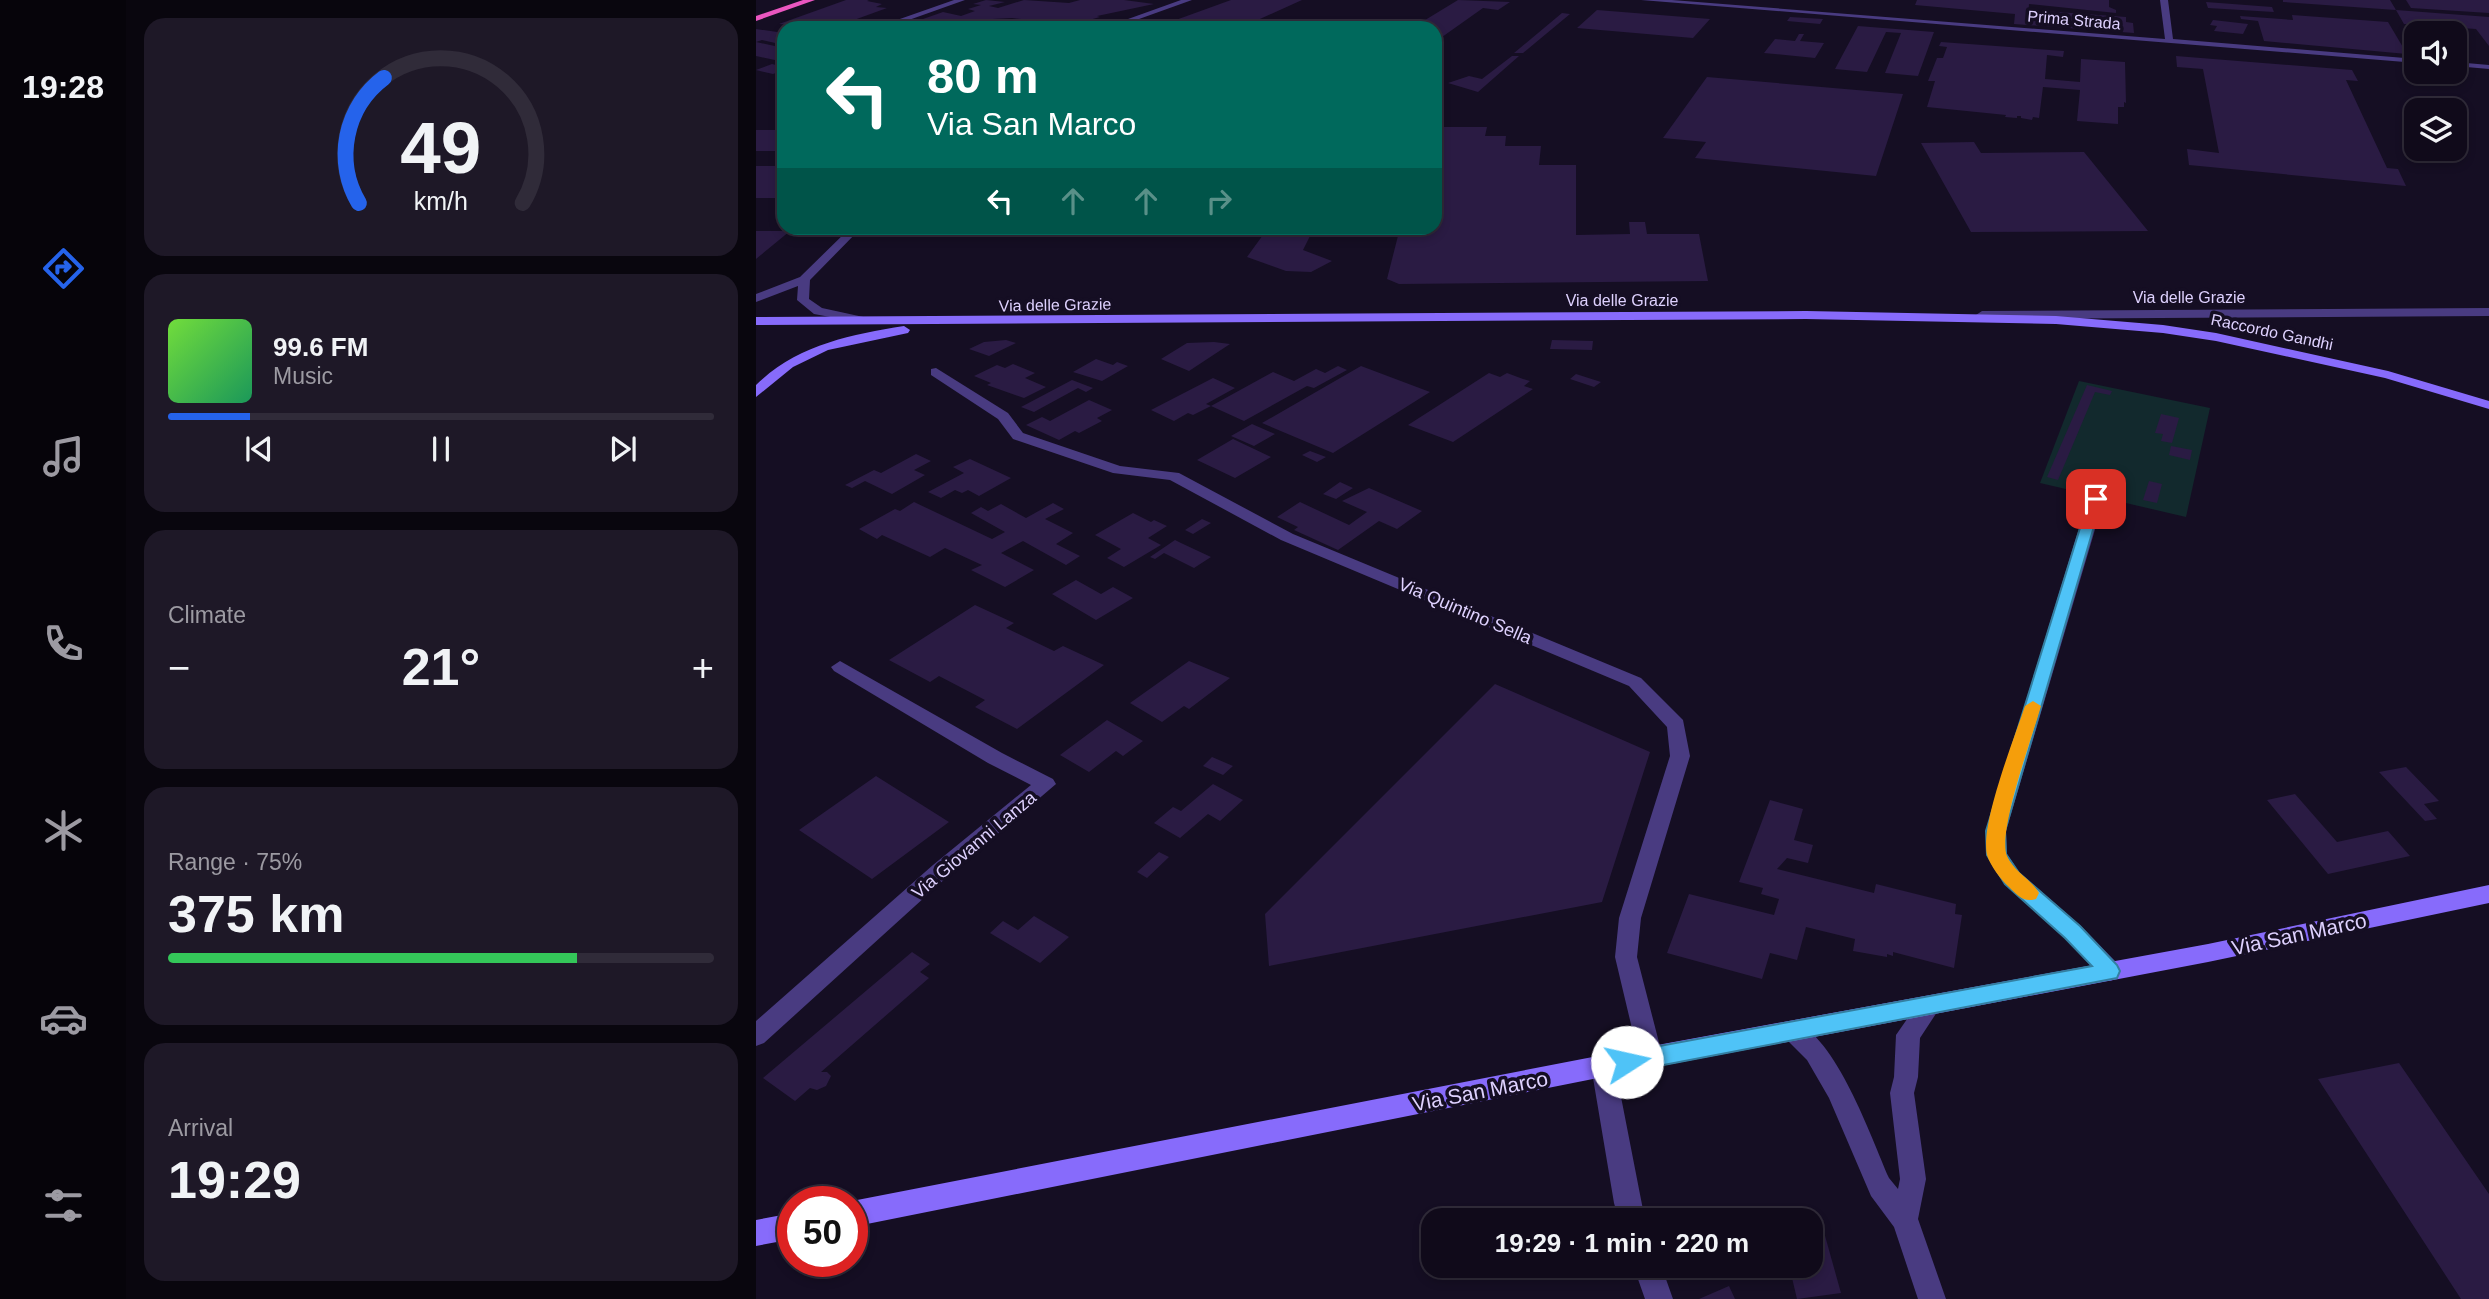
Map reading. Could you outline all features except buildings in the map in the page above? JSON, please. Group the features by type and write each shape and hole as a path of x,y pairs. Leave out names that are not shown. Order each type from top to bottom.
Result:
{"highway":[{"path":"756,19 812,0"}],"main road":[{"name":"Via delle Grazie","path":"756,321 1917,316"},
{"name":"Raccordo Gandhi","path":"1917,316 2068,321 2190,333 2354,367 2489,405"},
{"path":"756,393 788,364 828,345 959,321"},
{"name":"Via San Marco","path":"868,1211 1604,1066 2110,971 2489,894"},
{"path":"756,1233 777,1229"}],"street":[{"path":"902,21 961,0"},
{"path":"1127,21 1188,0"},
{"name":"Prima Strada","path":"1645,0 2404,60"},
{"path":"2164,0 2169,41"},
{"path":"2467,65 2489,67"},
{"path":"756,298 804,279 849,235"},
{"path":"804,279 803,300 818,311 865,321"},
{"name":"Via delle Grazie","path":"1917,316 2489,312"},
{"name":"Via Quintino Sella","path":"936,372 1003,416 1018,436 1118,470 1174,476 1287,537 1635,682 1676,725 1680,756 1630,918 1626,957 1651,1058"},
{"path":"2096,499 1996,831 1997,855 2012,878 2073,932 2110,971"},
{"name":"Via Giovanni Lanza","path":"756,1036 940,871 1046,784 995,758 840,667"},
{"path":"1905,1219 1913,1179 1902,1093 1906,1077 1908,1035 1929,1006"},
{"path":"1793,1031 1815,1052 1838,1091 1880,1186 1905,1219 1933,1299"},
{"path":"1604,1066 1628,1208"},
{"path":"1652,1278 1659,1299"}],"green space":[{"path":"2079,381 2210,408 2186,517 2040,483"}],"slow traffic":[{"path":"2029,893 2012,878 1997,855 1996,831 2033,706"}],"route":[{"path":"1627,1062 2110,971 2073,932 2012,878 1997,855 1996,831 2096,499"}]}
